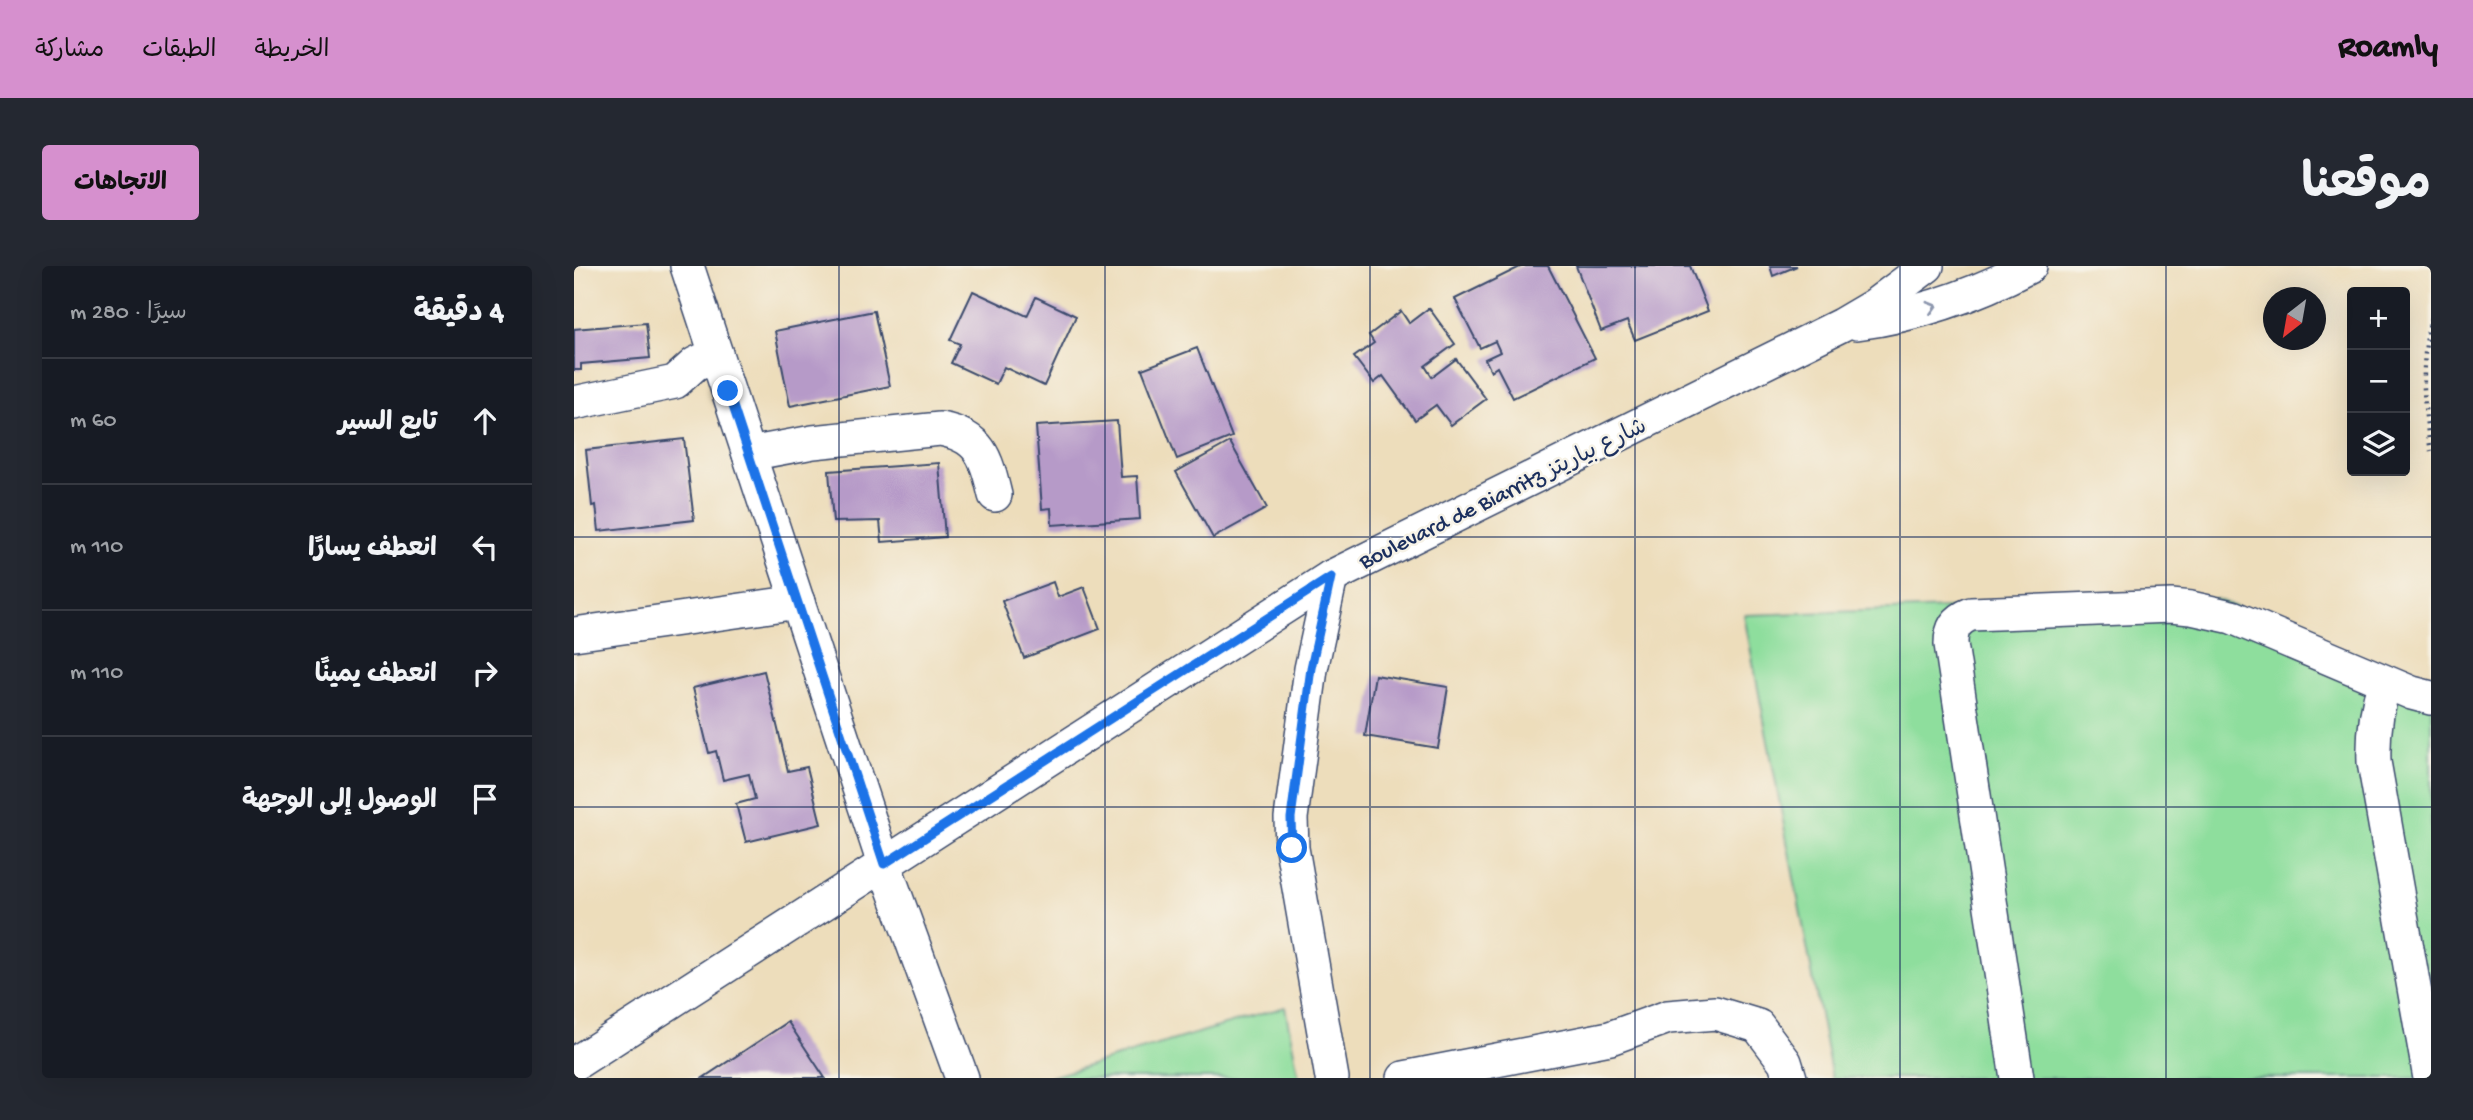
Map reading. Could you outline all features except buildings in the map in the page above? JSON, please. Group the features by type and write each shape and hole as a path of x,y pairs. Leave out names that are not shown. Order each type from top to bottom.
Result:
{"street":[{"path":"687,266 884,864 962,1078"},
{"name":"Boulevard de Biarritz شارع بياريتز","path":"574,1064 1331,577 1841,326 1875,305 1927,266"},
{"name":"Boulevard de Biarritz شارع بياريتز","path":"1841,326 1882,320 1944,304 2000,282 2030,266"},
{"path":"574,403 675,382 695,364 716,354"},
{"path":"675,382 700,392 728,391"},
{"path":"749,454 813,442 940,429 957,432 980,450 995,495"},
{"path":"1331,577 1311,668 1291,818 1292,848 1332,1078"},
{"path":"574,635 798,602"},
{"path":"2017,1078 1951,644 1951,633 1962,618 1971,614 2171,606 2191,608 2232,617 2424,698 2431,698"},
{"path":"2385,682 2376,708 2374,762 2430,1078"},
{"path":"1404,1078 1610,1038 1668,1017 1715,1013 1758,1026 1785,1062 1790,1078"}],"path":[{"path":"2431,318 2423,390 2431,452"}],"green space":[{"path":"2216,599 2431,688 2431,1078 1832,1078 1744,615"},
{"path":"1285,1007 1299,1078 1047,1078"}],"route":[{"path":"728,391 884,864 1331,577 1311,668 1291,818 1292,848"}]}
